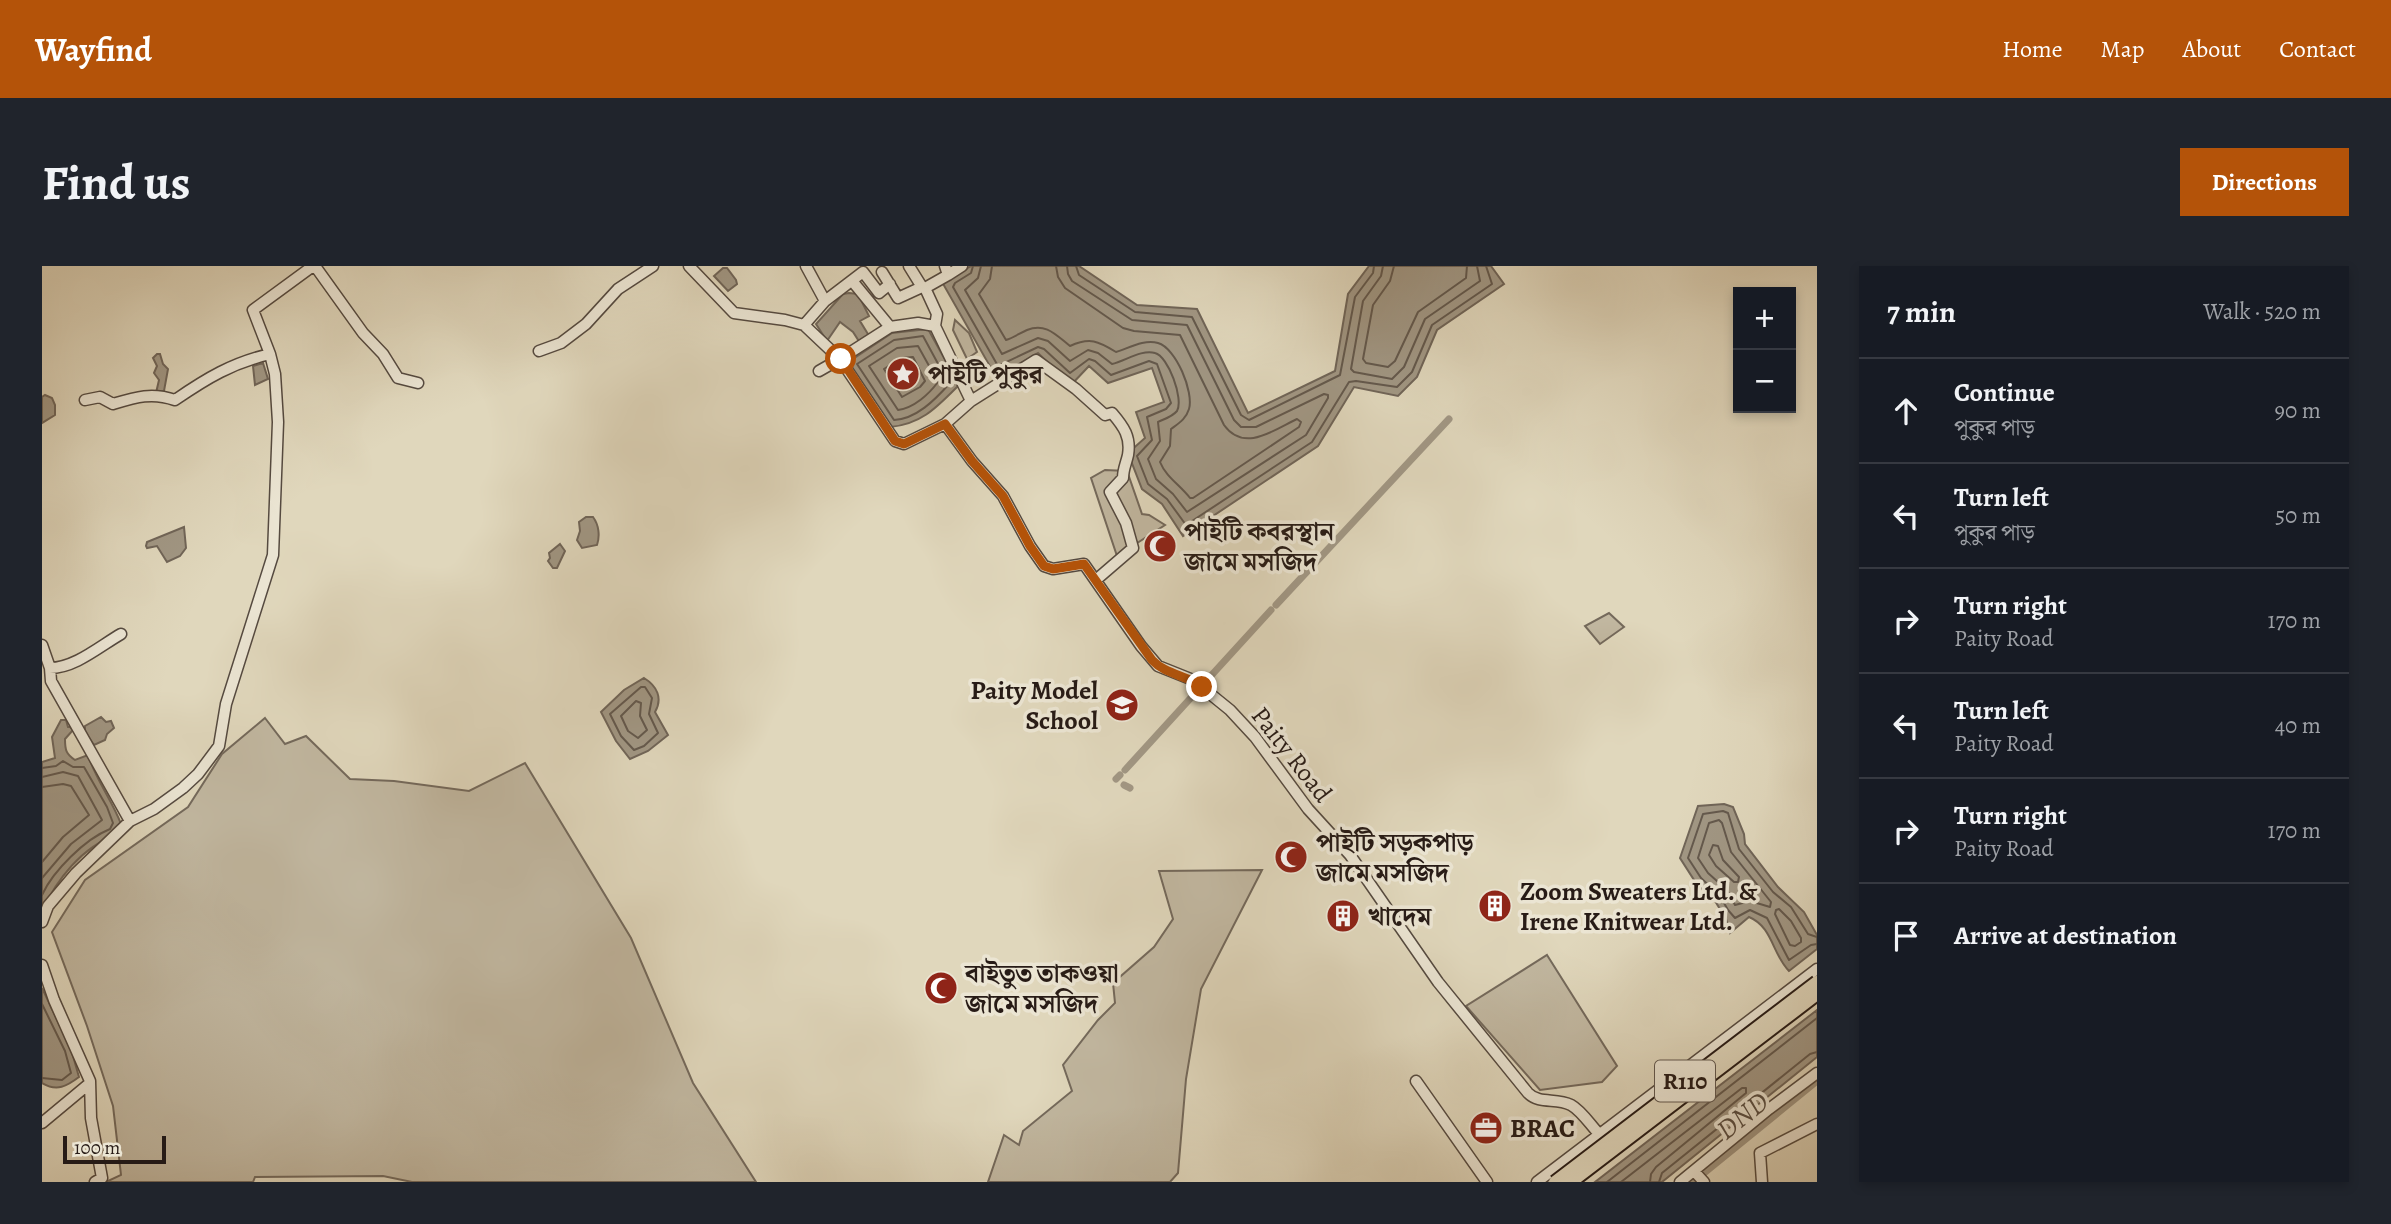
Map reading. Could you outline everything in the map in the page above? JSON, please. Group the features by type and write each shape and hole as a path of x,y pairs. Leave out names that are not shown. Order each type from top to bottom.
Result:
{"main road":[{"name":"R110","path":"1555,1182 1817,982"},
{"name":"R110","path":"1571,1182 1817,994"}],"street":[{"path":"42,922 48,906 63,888 130,821 183,788 198,774 219,746 226,704 272,555 278,422 275,374 253,310 314,266 363,333 383,354 398,378 418,383"},
{"path":"539,351 561,342 586,324 618,289 653,266"},
{"path":"689,266 734,313 804,325 841,359 895,441 904,444 945,424 971,401 1036,360 1076,388 1105,415 1112,413 1127,430 1129,445 1123,469 1124,478 1110,492 1126,523 1133,548 1097,579 1084,564 1053,569 1044,566 1003,496 972,461 945,424"},
{"path":"806,266 825,301"},
{"path":"909,266 924,287 937,314 934,326 971,401"},
{"path":"882,272 898,298 924,287 946,270 962,266"},
{"path":"804,325 825,301 863,272 879,293 890,284"},
{"path":"853,282 890,327"},
{"path":"819,371 890,327 918,323 934,326"},
{"path":"85,400 100,397 113,404 141,396 160,395 175,400 207,378 240,361 270,354"},
{"name":"Paity Road","path":"1097,579 1141,646 1158,666 1193,680 1230,710 1255,737 1308,809 1350,855 1438,982 1528,1093 1534,1099 1563,1102 1573,1106 1600,1135"},
{"path":"50,668 61,668 73,663 121,634"},
{"path":"42,645 50,668 51,681 130,821"},
{"path":"42,965 90,1083 91,1118 102,1178 95,1182"},
{"path":"1537,1182 1817,970"},
{"path":"1772,1003 1789,1027"},
{"path":"1680,1182 1816,1070"},
{"path":"1416,1081 1487,1182"},
{"path":"42,1123 90,1083"},
{"path":"1762,1182 1760,1153 1817,1124"},
{"path":"1694,1171 1704,1182"}],"shaded area":[{"path":"955,320 969,333 977,352 967,359 953,330"},
{"path":"1105,470 1127,471 1142,514 1149,515 1165,525 1117,556 1091,478"},
{"path":"1609,613 1624,627 1600,644 1585,626"},
{"path":"265,718 285,744 306,736 350,779 394,781 469,791 525,763 631,938 693,1083 756,1182 412,1182 383,1176 255,1177 253,1182 106,1182 121,1175 113,1106 52,932 85,880 188,807 222,754"},
{"path":"1262,870 1201,989 1186,1079 1178,1173 1170,1182 988,1182 1004,1135 1019,1145 1023,1131 1072,1091 1063,1065 1098,1020 1115,1003 1113,983 1154,947 1173,919 1159,871"},
{"path":"1547,955 1617,1066 1602,1082 1540,1090 1466,1006"}],"water":[{"path":"971,266 1079,266 1137,305 1197,309 1248,413 1335,371 1348,294 1369,266 1491,266 1504,284 1437,330 1417,377 1398,396 1354,387 1318,446 1183,536 1162,504 1142,489 1128,453 1145,438 1136,412 1164,402 1152,368 1108,383 1089,366 1071,385 1038,353 996,377 942,282"},
{"path":"727,268 737,284 728,291 714,276"},
{"path":"843,294 858,294 869,316 860,321 871,339 862,346 853,332 840,322 827,341 816,324"},
{"name":"পাইটি পুকুর","path":"928,329 959,385 920,418 890,427 847,363 892,333"},
{"path":"160,354 168,369 164,391 156,393 159,380 154,373 157,366 153,358"},
{"path":"263,363 268,379 255,385 253,366"},
{"path":"45,395 52,398 55,415 42,423 42,397"},
{"path":"586,517 593,517 595,520 598,538 597,545 582,548 577,540 579,522"},
{"path":"184,527 186,548 180,556 167,562 157,546 147,548 147,542"},
{"path":"560,544 565,551 557,568 553,568 548,561 549,553"},
{"path":"644,678 657,693 655,712 668,735 648,751 630,759 616,741 601,712 624,690"},
{"path":"101,717 106,722 111,721 114,728 105,740 94,745 85,732 85,726"},
{"path":"61,720 66,720 68,727 73,730 65,739 68,754 75,760 88,755 121,824 116,835 92,848 72,866 55,888 42,912 42,762 55,758 52,737"},
{"path":"1724,804 1733,807 1744,834 1745,844 1778,887 1804,912 1817,935 1817,949 1789,971 1768,934 1757,921 1749,917 1730,933 1726,919 1715,901 1696,883 1680,858 1698,806"},
{"path":"42,988 71,1049 79,1077 62,1087 42,1083"},
{"path":"1817,1010 1817,1057 1662,1182 1595,1182"}],"waterway":[{"path":"1276,605 1449,419"},
{"path":"1125,770 1271,610"},
{"path":"1116,779 1120,775"},
{"path":"1124,785 1130,788"},
{"name":"DND","path":"1693,1182 1817,1081"}],"place":[{"name":"পাইটি পুকুর","path":"903,374"},
{"name":"পাইটি কবরস্থান জামে মসজিদ","path":"1160,546"},
{"name":"Paity Model School","path":"1122,705"},
{"name":"পাইটি সড়কপাড় জামে মসজিদ","path":"1291,857"},
{"name":"Zoom Sweaters Ltd. & Irene Knitwear Ltd.","path":"1495,906"},
{"name":"খাদেম","path":"1343,916"},
{"name":"বাইতুত তাকওয়া জামে মসজিদ","path":"941,988"},
{"name":"BRAC","path":"1486,1128"}],"route":[{"path":"841,359 895,441 904,444 945,424 972,461 1003,496 1044,566 1053,569 1084,564 1152,660 1163,670 1185,676 1202,687"}]}
